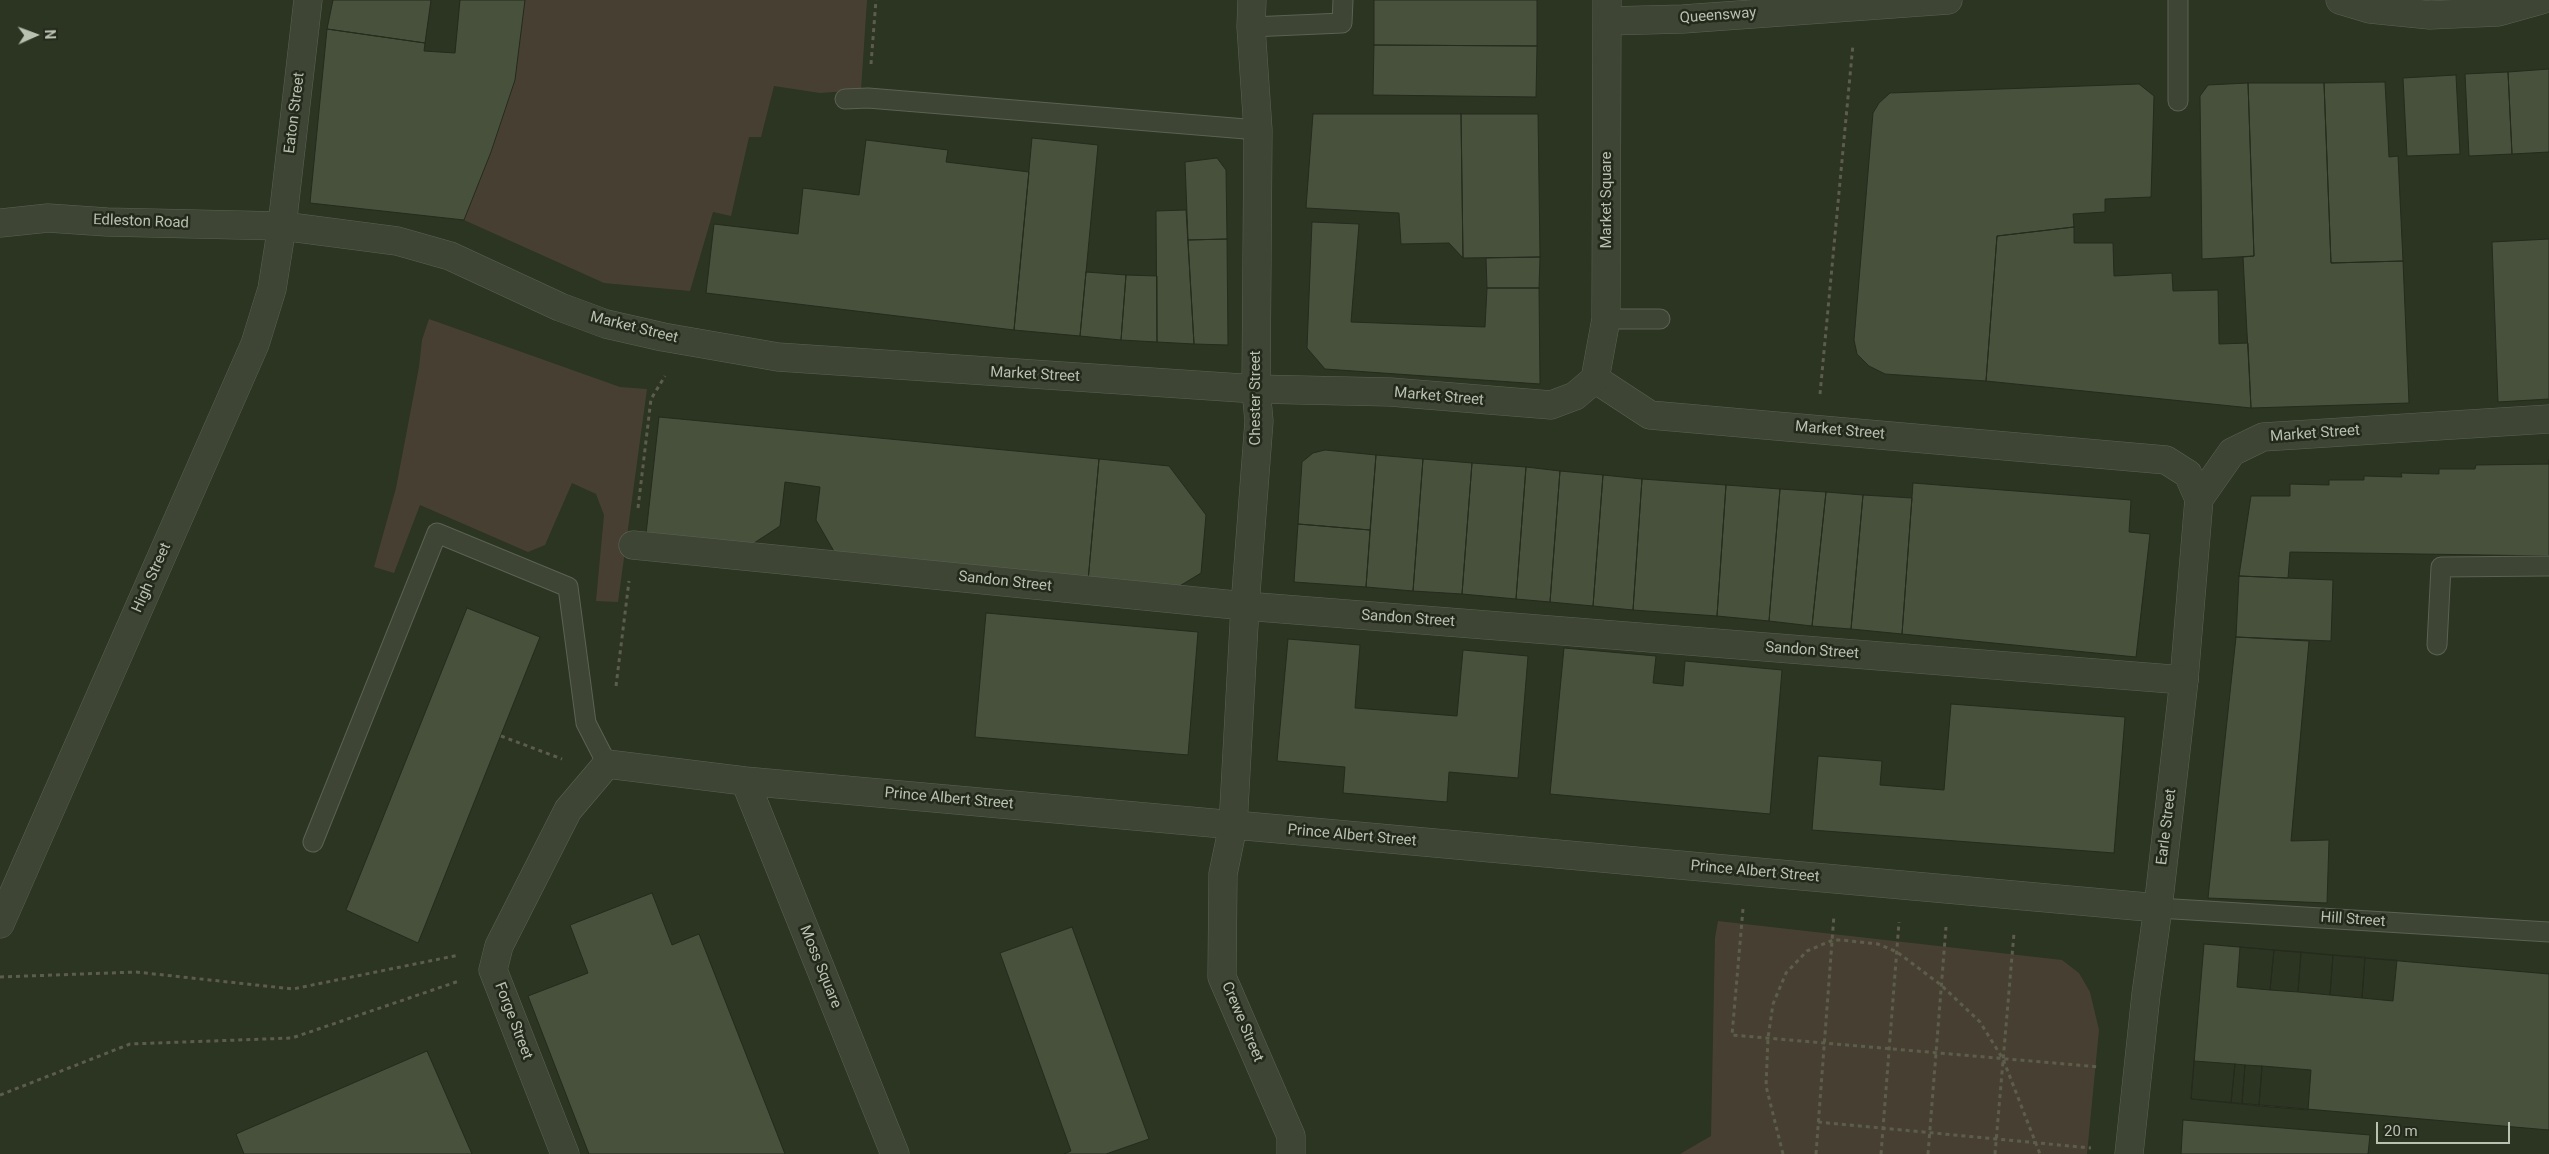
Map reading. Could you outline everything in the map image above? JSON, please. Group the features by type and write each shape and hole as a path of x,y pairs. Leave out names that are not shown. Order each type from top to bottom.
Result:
{"street":[{"name":"Eaton Street","path":"282,226 308,0"},
{"name":"Chester Street","path":"1233,826 1245,606 1259,421 1256,389 1258,130 1251,27 1252,0"},
{"name":"Queensway","path":"1608,10 1683,19 1948,0"},
{"path":"2340,0 2370,9 2430,16 2498,12 2541,0"},
{"name":"Market Square","path":"1595,379 1606,319 1608,10"},
{"name":"Edleston Road","path":"0,223 48,218 107,222 282,226"},
{"name":"Market Street","path":"282,226 397,241 450,256 560,307 606,324 662,337 788,358 1256,389 1390,392 1551,405 1575,396 1595,379 1650,415 2166,460 2188,474 2199,499"},
{"name":"High Street","path":"0,924 255,344 272,289 282,226"},
{"name":"Market Street","path":"2199,499 2232,452 2263,437 2549,419"},
{"name":"Earle Street","path":"2129,1153 2137,1071 2184,680 2199,499"},
{"name":"Sandon Street","path":"634,545 1245,606 2184,680"},
{"path":"496,958 568,810 607,764"},
{"name":"Prince Albert Street","path":"607,764 746,781 2158,908"},
{"name":"Moss Square","path":"746,781 894,1154"},
{"name":"Crewe Street","path":"1233,826 1223,874 1222,977 1291,1136 1291,1154"},
{"name":"Forge Street","path":"496,958 565,1154"}],"lane":[{"path":"1251,27 1342,23 1343,0"},
{"path":"2178,0 2178,101"},
{"path":"846,99 868,98 1258,130"},
{"path":"1606,319 1660,319"},
{"path":"313,842 437,533 568,587 586,723 607,764"},
{"path":"2437,645 2441,568 2549,566"},
{"name":"Hill Street","path":"2158,908 2549,932"}],"path":[{"path":"868,98 876,0"},
{"path":"1817,429 1856,7"},
{"path":"501,736 559,758 607,764"},
{"path":"1746,871 1732,1035 2137,1071"},
{"path":"1816,1154 1837,879"},
{"path":"1881,1154 1902,884"},
{"path":"1928,1154 1949,889"},
{"path":"1995,1154 2017,895"},
{"path":"1783,1154 1766,1086 1768,1038 1773,1004 1786,973 1807,951 1832,940 1878,944 1897,952 1941,985 1980,1022 2003,1059 2040,1154"},
{"path":"0,977 136,972 293,989 496,958"},
{"path":"0,1095 130,1044 292,1038 496,958"},
{"path":"1818,1122 2129,1153"}],"shaded area":[{"path":"525,0 867,0 861,90 820,93 774,86 761,137 749,137 731,216 713,212 690,291 604,283 464,220 515,80"},
{"path":"429,319 620,387 647,389 618,602 596,601 604,515 596,494 572,483 545,545 528,552 420,505 394,573 374,567 396,488 419,367 422,340"},
{"path":"1718,921 2062,960 2079,973 2090,992 2099,1030 2087,1154 1680,1154 1711,1136 1715,938"}],"building":[{"path":"333,0 431,0 425,43 327,29"},
{"path":"460,0 525,0 515,80 491,152 464,220 310,203 327,29 425,43 424,51 455,53"},
{"path":"1374,0 1537,0 1537,46 1374,45"},
{"path":"1374,45 1537,46 1536,97 1373,95"},
{"path":"2549,69 2549,152 2512,154 2508,72"},
{"path":"2508,72 2512,154 2469,156 2465,74"},
{"path":"2456,75 2460,154 2407,156 2403,78"},
{"path":"2385,82 2389,157 2398,156 2403,261 2331,263 2324,83"},
{"path":"2248,83 2324,83 2331,263 2403,261 2409,403 2251,408 2243,257 2254,256"},
{"path":"2248,83 2254,256 2202,259 2200,96 2208,85"},
{"path":"2139,84 2154,96 2151,197 2105,199 2105,212 2073,214 2074,227 1997,236 1986,381 1885,374 1869,366 1857,354 1854,340 1873,113 1879,103 1890,93"},
{"path":"1313,114 1461,114 1463,258 1449,243 1401,244 1399,213 1306,208"},
{"path":"1461,114 1538,114 1540,257 1463,258"},
{"path":"1032,138 1098,145 1080,336 1014,330"},
{"path":"866,140 948,150 946,162 1029,172 1014,330 706,293 714,224 798,234 803,188 859,195"},
{"path":"1217,158 1226,170 1227,239 1188,240 1185,162"},
{"path":"1186,210 1194,344 1157,342 1156,211"},
{"path":"1312,222 1359,224 1351,322 1485,327 1487,288 1539,288 1540,384 1325,369 1307,348"},
{"path":"2074,227 2074,243 2113,243 2114,276 2172,273 2173,291 2218,290 2219,344 2248,343 2251,408 1986,381 1997,236"},
{"path":"1227,239 1228,345 1194,344 1188,240"},
{"path":"2549,239 2549,399 2498,402 2492,242"},
{"path":"1540,257 1539,288 1487,288 1486,258"},
{"path":"1086,272 1126,275 1121,340 1080,336"},
{"path":"1126,275 1157,276 1157,342 1121,340"},
{"path":"659,417 1099,459 1088,581 835,553 816,520 820,487 785,482 780,526 751,545 646,534"},
{"path":"1325,450 1376,455 1370,530 1298,524 1302,462 1313,453"},
{"path":"1376,455 1423,459 1413,591 1366,587"},
{"path":"1099,459 1169,466 1206,515 1201,573 1178,587 1088,581"},
{"path":"1423,459 1472,463 1462,594 1413,591"},
{"path":"1472,463 1526,467 1516,599 1462,594"},
{"path":"2549,464 2549,556 2290,552 2288,578 2239,576 2251,496 2290,496 2290,484 2329,485 2329,480 2364,480 2364,476 2402,477 2401,473 2439,474 2439,469 2475,469 2476,465"},
{"path":"1526,467 1560,471 1550,602 1516,599"},
{"path":"1560,471 1603,475 1593,606 1550,602"},
{"path":"1603,475 1642,479 1633,610 1593,606"},
{"path":"1642,479 1726,485 1717,616 1633,610"},
{"path":"1913,483 2131,500 2129,532 2150,534 2136,657 1902,634"},
{"path":"1726,485 1780,489 1769,621 1717,616"},
{"path":"1780,489 1826,492 1812,626 1769,621"},
{"path":"1826,492 1863,495 1851,629 1812,626"},
{"path":"1863,495 1912,498 1902,634 1851,629"},
{"path":"1298,524 1370,530 1366,587 1294,582"},
{"path":"2239,576 2333,580 2331,641 2236,637"},
{"path":"467,608 540,637 418,943 346,910"},
{"path":"986,613 1198,632 1188,755 975,737"},
{"path":"2236,637 2309,641 2291,841 2329,840 2327,903 2208,898"},
{"path":"1288,639 1360,645 1355,708 1457,716 1463,650 1528,656 1518,778 1449,772 1447,802 1343,793 1345,767 1277,761"},
{"path":"1564,648 1656,656 1653,683 1683,686 1685,661 1782,670 1770,814 1550,794"},
{"path":"1951,704 2125,717 2114,853 1812,830 1818,756 1882,761 1880,785 1944,790"},
{"path":"652,893 672,945 699,934 785,1154 589,1154 528,996 588,973 570,925"},
{"path":"1072,927 1149,1139 1106,1154 1064,1154 1071,1151 1000,953"},
{"path":"2204,944 2549,974 2549,1130 2191,1099"},
{"path":"2240,947 2274,950 2270,990 2237,987"},
{"path":"2274,950 2301,952 2298,992 2270,990"},
{"path":"2301,952 2333,955 2330,995 2298,992"},
{"path":"2333,955 2365,957 2362,998 2330,995"},
{"path":"2365,958 2397,960 2393,1001 2362,998"},
{"path":"427,1051 472,1154 244,1154 236,1134"},
{"path":"2194,1061 2235,1064 2231,1103 2191,1099"},
{"path":"2235,1064 2245,1065 2242,1104 2231,1103"},
{"path":"2245,1065 2262,1066 2259,1106 2242,1104"},
{"path":"2262,1066 2311,1070 2308,1110 2259,1106"},
{"path":"2183,1120 2370,1135 2368,1154 2181,1154"}]}
